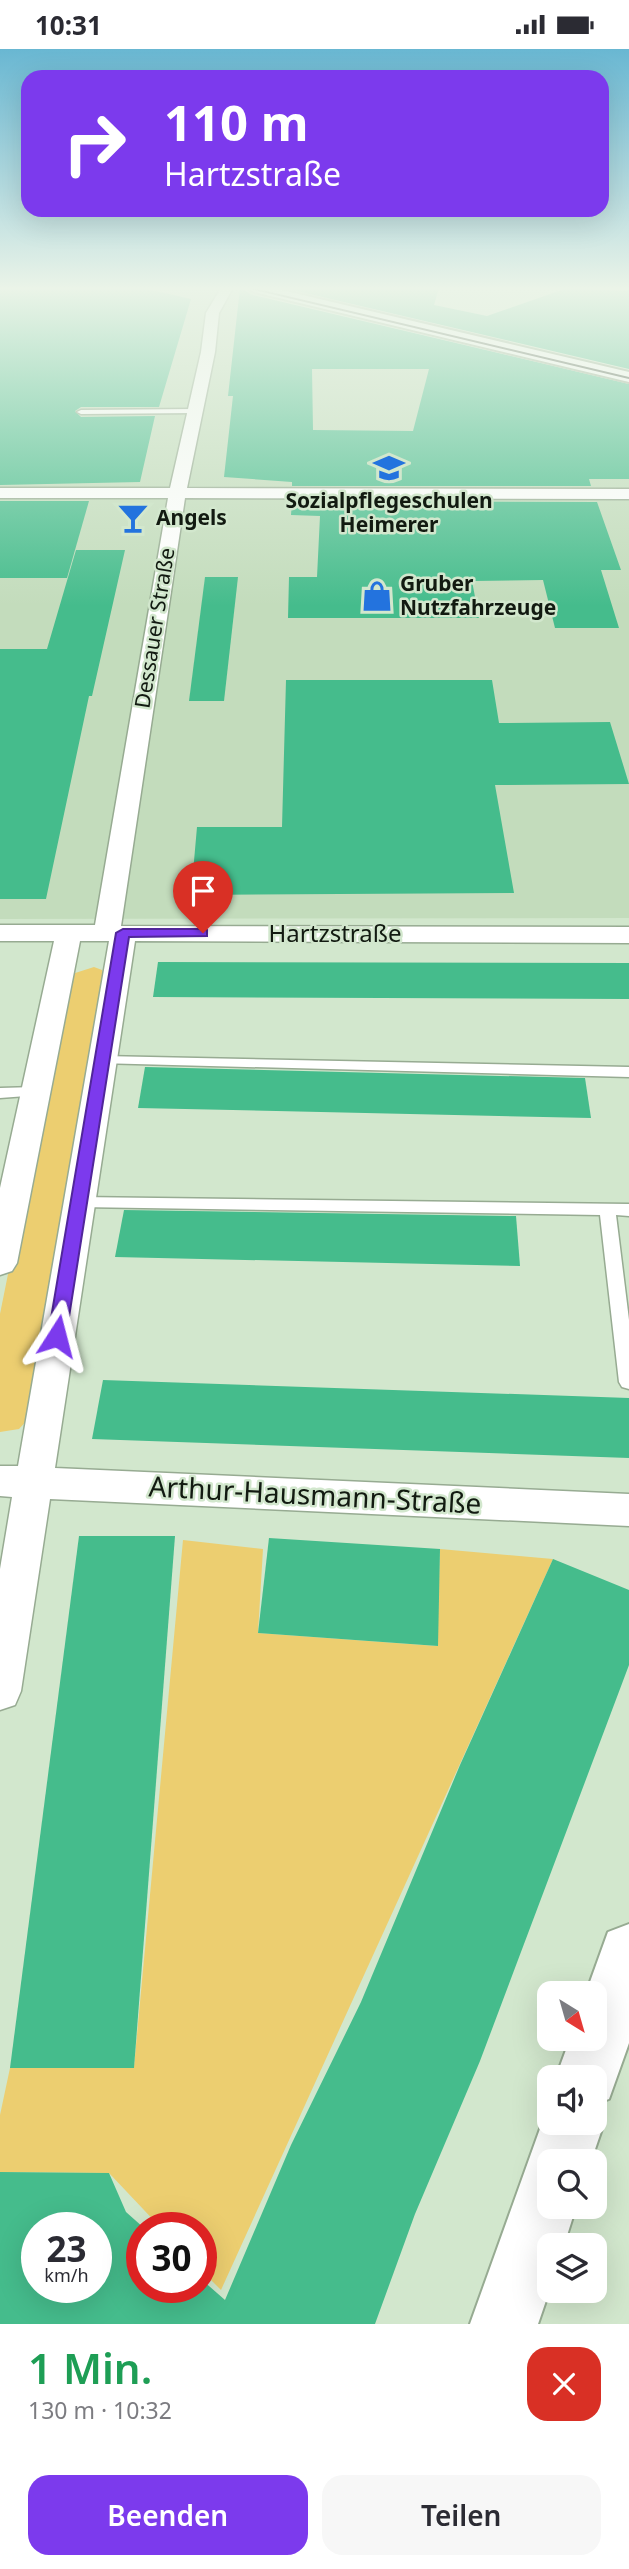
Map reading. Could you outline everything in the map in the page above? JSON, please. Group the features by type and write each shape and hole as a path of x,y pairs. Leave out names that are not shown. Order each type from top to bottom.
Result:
{"main road":[{"path":"591,2065 629,1953"},
{"path":"503,2324 539,2219"}],"street":[{"name":"Dessauer Straße","path":"0,1691 16,1481 79,1202 103,1060 115,933 154,623 198,394"},
{"path":"0,493 629,493"},
{"name":"Hartzstraße","path":"0,933 629,935"},
{"path":"0,1263 69,933"},
{"name":"Arthur-Hausmann-Straße","path":"16,1481 629,1510"}],"lane":[{"path":"83,408 195,408"},
{"path":"103,1060 629,1072"},
{"path":"0,1093 35,1092"},
{"path":"79,1202 629,1210"},
{"path":"607,1210 628,1383"}],"shaded area":[{"path":"0,394 629,394 629,918 0,919"},
{"path":"94,967 102,970 105,979 30,1417 19,1429 0,1432 0,1314 66,985 72,974"},
{"path":"183,1540 263,1549 258,1633 437,1646 440,1549 553,1559 221,2290 217,2286 217,2212 146,2212 109,2173 0,2172 0,2115 10,2068 134,2067"}],"building":[{"path":"0,394 163,394 159,407 81,407 75,411 81,417 155,416 140,482 0,485"},
{"path":"228,394 312,394 313,430 413,431 423,394 629,394 629,479 589,479 591,486 292,486 292,482 224,477 233,396"},
{"path":"0,501 89,501 67,578 0,578"},
{"path":"292,501 597,502 621,570 601,570 619,628 555,628 543,580 472,581 479,618 288,618 289,577 317,577 320,516 291,515"},
{"path":"76,550 125,550 92,696 89,696 46,899 0,899 0,649 47,649"},
{"path":"205,577 238,577 224,701 189,701"},
{"path":"286,680 492,680 499,723 610,722 629,784 495,785 514,893 191,895 197,827 282,827"},
{"path":"158,962 629,963 629,999 153,997"},
{"path":"145,1067 585,1078 591,1118 138,1108"},
{"path":"124,1210 516,1216 520,1266 115,1257"},
{"path":"103,1380 629,1398 629,1458 92,1439"},
{"path":"79,1536 175,1536 134,2068 10,2068"},
{"path":"269,1538 440,1549 438,1646 258,1633"},
{"path":"553,1559 629,1590 629,1665 480,2061 415,2214 375,2324 0,2324 0,2172 109,2173 126,2212 126,2303 217,2303 217,2293 225,2300 291,2145 361,2002 460,1765"}],"place":[{"name":"Sozialpflegeschulen Heimerer","path":"389,468"},
{"name":"Angels","path":"133,518"},
{"name":"Gruber Nutzfahrzeuge","path":"377,596"}],"route":[{"path":"57,1336 123,933 203,933"}]}
